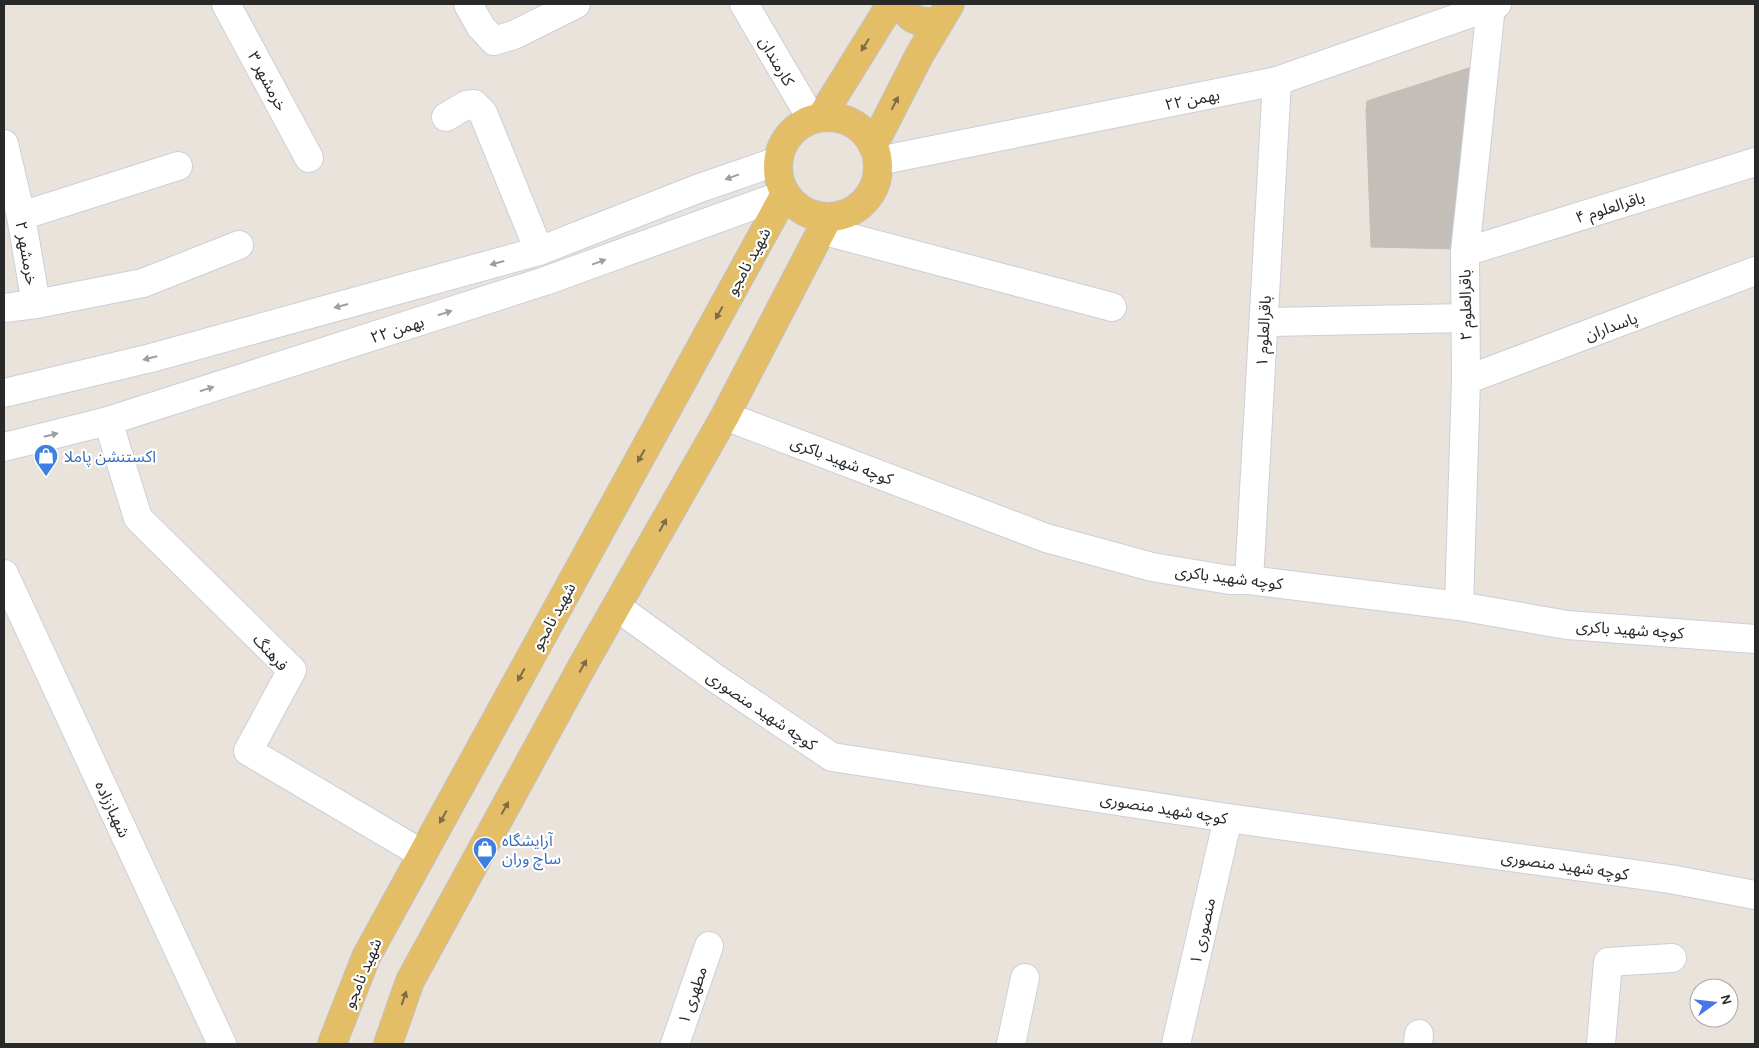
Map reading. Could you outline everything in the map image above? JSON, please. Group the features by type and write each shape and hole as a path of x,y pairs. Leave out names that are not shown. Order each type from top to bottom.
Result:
{"main road":[{"path":"816,118 891,4"},
{"path":"902,4 910,17 923,23 944,13"},
{"path":"875,154 920,54 944,13"},
{"path":"388,1044 410,981 580,671 725,416 825,224 860,206 871,193 877,177 875,154 864,133 852,123 837,118 816,118 800,123 783,144 778,161 778,178 785,194 796,206 825,224"},
{"name":"شهید نامجو","path":"332,1044 366,957 785,194"}],"street":[{"name":"خرمشهر ۳","path":"226,4 309,158"},
{"path":"468,4 481,27 494,41 514,36 576,4"},
{"name":"کارمندان","path":"744,4 816,118"},
{"name":"۲۲ بهمن","path":"875,154 1278,82 1494,5"},
{"name":"باقرالعلوم ۲","path":"1459,606 1466,380 1464,252 1494,5"},
{"name":"باقرالعلوم ۱","path":"1249,580 1278,82"},
{"path":"446,117 466,105 474,104 483,113 539,251"},
{"name":"خرمشهر ۲","path":"4,144 21,216 36,304"},
{"path":"4,393 151,358 539,251 697,189 778,161"},
{"name":"باقرالعلوم ۴","path":"1464,252 1755,162"},
{"path":"21,216 178,166"},
{"name":"۲۲ بهمن","path":"4,447 108,421 545,282 785,194"},
{"path":"825,224 1112,307"},
{"path":"4,308 36,304 143,283 239,245"},
{"name":"پاسداران","path":"1466,380 1755,272"},
{"path":"1264,322 1465,318"},
{"name":"کوچه شهید باکری","path":"725,416 1046,538 1152,567 1230,580 1249,580 1459,606 1567,625 1755,639"},
{"name":"فرهنگ","path":"108,421 138,518 292,670 248,752 422,854"},
{"name":"شهباززاده","path":"4,574 222,1044"},
{"name":"کوچه شهید منصوری","path":"617,607 716,678 832,757 1228,818 1670,879 1755,895"},
{"name":"منصوری ۱","path":"1176,1044 1228,818"},
{"name":"مطهری ۱","path":"675,1044 709,946"},
{"path":"1602,1044 1608,962 1672,958"},
{"path":"1011,1044 1025,978"}],"building":[{"path":"1472,67 1457,249 1371,247 1367,101"}],"place":[{"name":"اکستنشن پاملا","path":"46,477"},
{"name":"آرایشگاه ساچ وران","path":"485,870"}]}
